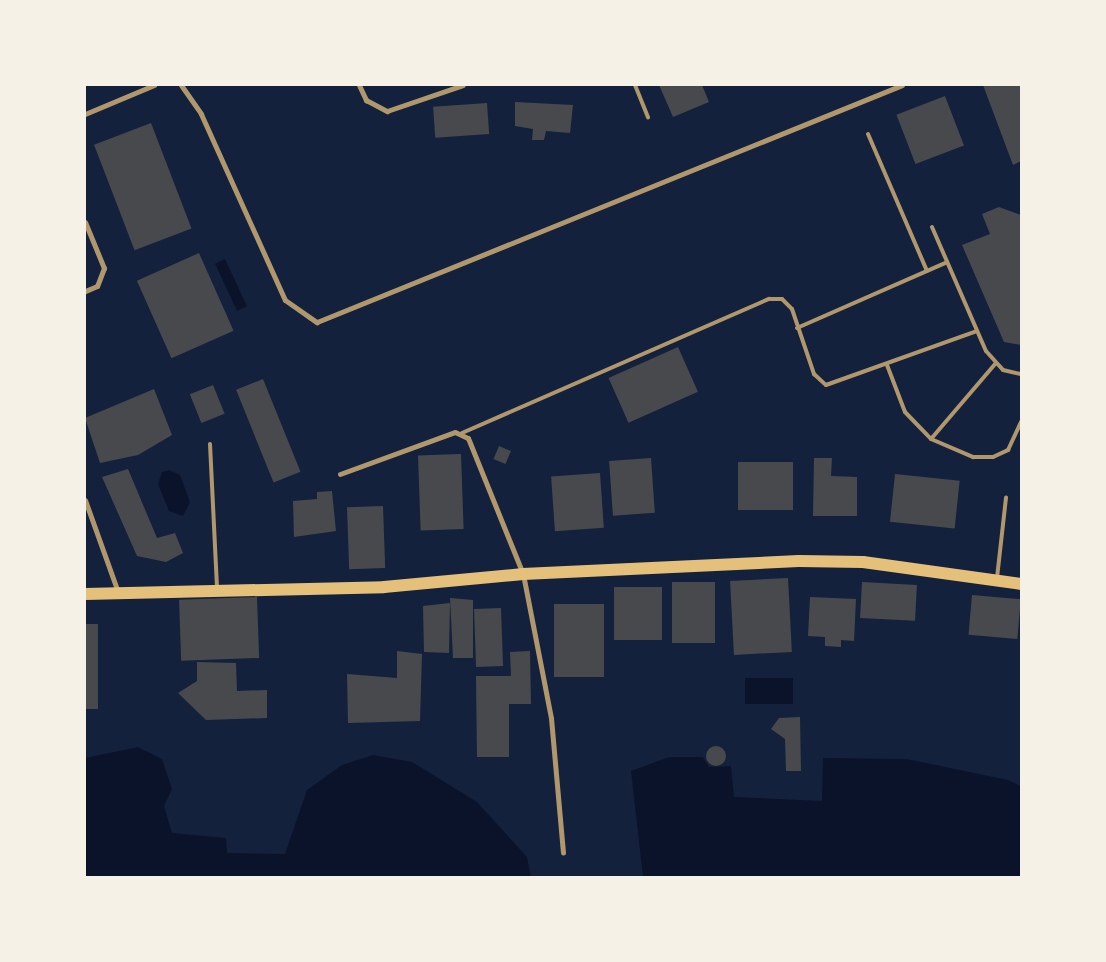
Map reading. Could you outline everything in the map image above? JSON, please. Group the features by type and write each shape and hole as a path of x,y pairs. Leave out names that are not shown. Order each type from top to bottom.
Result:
{"main road":[{"path":"85,594 384,587 523,574 729,563 863,562 1021,584"}],"street":[{"path":"85,114 154,85"},
{"path":"181,85 201,114 285,300 317,322 902,85"},
{"path":"359,85 366,100 387,111 463,85"},
{"path":"85,222 104,268 97,286 85,292"},
{"path":"340,474 462,433 478,458 523,574 551,718 563,852"},
{"path":"85,500 118,593"}],"lane":[{"path":"635,85 648,117"},
{"path":"868,134 926,271"},
{"path":"932,227 977,331 995,364 1021,374"},
{"path":"797,328 947,262"},
{"path":"462,433 769,300 782,300 792,309 814,374 826,385 887,366 977,331"},
{"path":"931,439 995,364"},
{"path":"887,366 905,412 931,439 973,457 993,457 1008,450 1021,422"},
{"path":"210,444 217,591"},
{"path":"997,580 1006,498"}],"water":[{"path":"225,259 247,306 237,311 215,264"},
{"path":"169,470 180,475 190,502 183,516 169,511 158,484 162,472"},
{"path":"745,678 793,678 793,704 745,704"},
{"path":"138,747 162,759 172,789 164,806 172,833 226,838 227,853 285,854 307,790 342,765 373,755 412,762 477,802 527,857 531,877 85,877 85,758"},
{"path":"669,757 703,757 709,767 731,766 734,797 822,801 823,758 907,759 1008,780 1021,786 1021,877 643,877 631,771"}],"building":[{"path":"659,85 702,85 709,102 673,117"},
{"path":"983,85 1021,85 1021,161 1013,165"},
{"path":"945,96 964,145 915,164 896,115"},
{"path":"515,102 573,105 570,133 546,131 544,140 532,140 533,129 515,126"},
{"path":"487,103 489,134 435,138 433,107"},
{"path":"151,123 191,228 135,250 94,145"},
{"path":"999,207 1021,215 1021,345 1004,342 962,245 990,234 982,214"},
{"path":"199,253 234,331 171,358 137,281"},
{"path":"678,347 698,392 629,423 609,378"},
{"path":"263,379 300,472 274,483 236,390"},
{"path":"213,385 225,414 201,423 190,394"},
{"path":"154,389 172,435 138,455 100,463 85,418"},
{"path":"499,446 511,451 505,464 494,459"},
{"path":"461,454 464,529 421,530 418,456"},
{"path":"651,458 655,513 613,516 609,461"},
{"path":"814,458 832,458 831,476 857,477 857,516 813,516"},
{"path":"738,462 793,462 793,510 738,510"},
{"path":"128,469 157,538 175,533 183,553 166,562 137,556 102,477"},
{"path":"600,473 604,528 555,531 551,476"},
{"path":"895,474 960,481 955,529 890,522"},
{"path":"332,491 336,531 294,537 293,501 317,499 317,492"},
{"path":"383,506 385,568 349,569 347,507"},
{"path":"788,578 792,652 734,655 730,581"},
{"path":"672,582 715,582 715,643 672,643"},
{"path":"862,582 917,585 915,621 860,618"},
{"path":"614,587 662,587 662,640 614,640"},
{"path":"972,595 1021,599 1017,639 969,635"},
{"path":"257,597 259,658 181,661 179,600"},
{"path":"810,597 856,599 854,641 841,640 841,647 825,646 825,637 808,636"},
{"path":"450,598 473,600 473,658 453,658"},
{"path":"450,603 449,653 424,652 423,606"},
{"path":"554,604 604,604 604,677 554,677"},
{"path":"501,608 503,666 476,667 474,609"},
{"path":"85,624 98,624 98,709 85,709"},
{"path":"397,651 422,654 420,721 348,723 347,674 397,678"},
{"path":"530,651 531,704 509,704 509,757 477,757 476,676 511,676 510,652"},
{"path":"197,662 236,663 237,691 267,690 267,718 206,720 178,693 197,681"},
{"path":"800,717 801,771 786,771 785,739 771,729 779,718"},
{"path":"716,746 723,749 726,756 723,763 716,766 709,763 706,756 709,749"}]}
